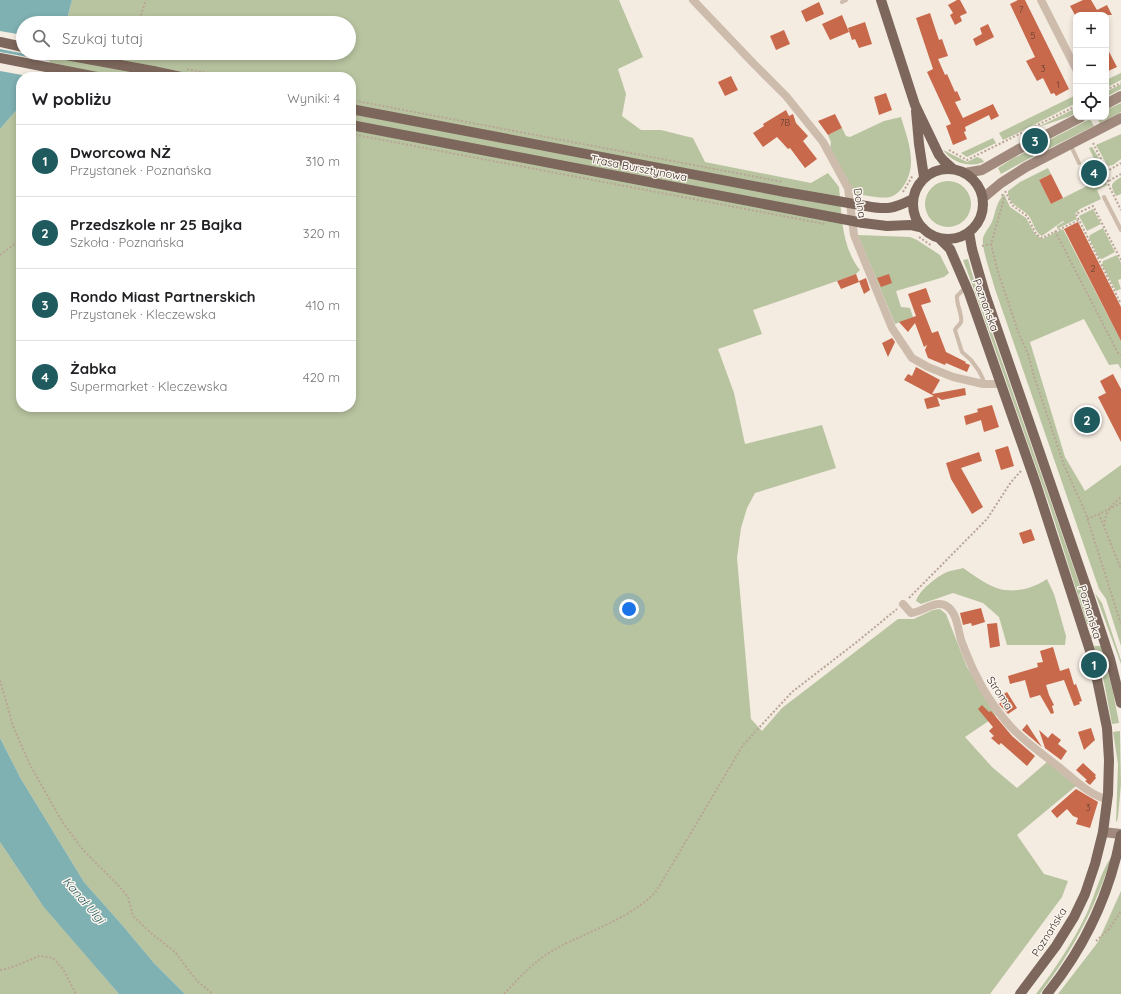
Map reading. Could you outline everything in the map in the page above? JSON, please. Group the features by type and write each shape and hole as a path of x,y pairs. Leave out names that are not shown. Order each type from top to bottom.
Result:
{"main road":[{"path":"882,0 915,105 939,155 953,169"},
{"path":"0,42 16,45"},
{"path":"0,58 71,72"},
{"path":"100,60 178,72"},
{"path":"1109,102 1121,96"},
{"path":"915,105 918,144 924,177"},
{"name":"Trasa Bursztynowa","path":"356,110 878,209 891,209 913,199"},
{"path":"983,198 1001,188 1026,167 1121,118"},
{"path":"965,173 982,170 1075,120"},
{"name":"Trasa Bursztynowa","path":"356,126 863,223 887,226 910,225 919,232"},
{"path":"941,169 953,169 965,173 975,181 983,198 982,211 978,223 969,232 952,239 939,238 927,232 919,232 918,224 913,212 913,199 916,187 924,177 941,169"},
{"name":"Poznańska","path":"969,232 975,260 989,305 1102,634 1115,677 1121,704"},
{"name":"Poznańska","path":"939,238 950,249 967,287 1029,464 1086,639 1097,680 1107,728 1109,760 1107,799 1103,832 1089,883 1074,917 1056,946 1020,994"},
{"path":"1047,994 1084,940 1097,912 1114,866 1121,835 1103,832"}],"street":[{"name":"Dolna","path":"693,0 786,96 823,142 848,188 854,235 892,328 912,358 928,367 953,377 983,384 1001,384"},
{"path":"1041,0 1073,63"},
{"name":"Stroma","path":"903,604 911,613 939,603 948,607 953,613 964,647 978,680 1010,726 1078,783 1099,797 1107,799"}],"lane":[{"path":"1070,144 1079,163"},
{"path":"1104,197 1121,230"},
{"path":"967,287 957,296 956,303 961,320 960,324 955,330 962,352 971,360 979,371 983,379 983,384"},
{"path":"1086,639 1102,634"}],"path":[{"path":"140,16 145,0"},
{"path":"1109,89 1121,83"},
{"path":"356,101 788,183"},
{"path":"945,148 967,160 1073,107"},
{"path":"356,135 830,225"},
{"path":"1093,143 1103,163 1109,181 1109,186 1121,210"},
{"path":"1106,172 1121,163"},
{"path":"901,194 913,175 914,170"},
{"path":"1109,181 1121,174"},
{"path":"1001,188 1012,205 1027,216 1036,234 1042,238 1079,220"},
{"path":"1001,188 1004,199 991,244 997,269 1019,334 1028,354 1064,465 1088,519 1121,624"},
{"path":"1121,260 1093,206 1076,214 1121,304"},
{"path":"1055,231 1118,353 1121,355"},
{"path":"919,232 938,248"},
{"path":"0,255 16,243"},
{"path":"504,994 526,970 542,957 556,948 600,928 641,906 650,899 664,880 743,745 751,735 792,692 903,604 987,518 1011,482 1029,464"},
{"path":"1104,527 1108,510 1121,496"},
{"path":"1088,519 1121,503"},
{"path":"1099,514 1121,569"},
{"path":"0,680 13,726 27,759 63,823 84,851 128,897 133,916 175,952 197,981 213,994"},
{"path":"1096,941 1109,929 1121,912"},
{"path":"0,970 39,956 53,958 64,969 76,994"}],"green space":[{"path":"72,0 619,0 643,57 618,69 626,94 622,116 641,130 661,130 693,138 705,162 811,183 828,173 839,187 842,220 846,241 849,251 860,270 856,274 753,310 762,334 718,349 734,393 745,444 822,425 836,468 755,493 747,508 741,528 737,558 751,719 762,731 782,708 898,619 914,619 933,610 940,609 946,614 967,667 996,716 965,737 992,767 1017,788 1047,762 1076,786 1017,835 1044,874 1068,881 1062,897 990,994 185,994 154,963 84,882 21,779 0,738 0,129 16,111 16,412 356,412 356,72 42,72 48,60 356,60 356,16 68,16"},
{"path":"1121,73 1121,80 1109,86 1109,79"},
{"path":"1121,84 1121,89 1109,95 1109,90"},
{"path":"1073,96 1073,105 1014,135 1003,140 999,133"},
{"path":"1121,103 1121,112 1109,118 1109,109"},
{"path":"1073,110 1073,114 1068,117 1036,128"},
{"path":"901,117 909,144 911,162 907,180 898,192 890,197 881,198 854,193 830,149 831,142 828,135 842,128 846,136 850,137 884,121"},
{"path":"1088,120 1091,120 1094,126 1001,174 998,168 1012,159"},
{"path":"1098,120 1106,120 1100,123"},
{"path":"1121,134 1121,159 1113,165 1108,166 1096,145"},
{"path":"993,138 996,143 967,157 961,153"},
{"path":"1092,147 1100,160 1107,185 1097,190 1101,199 1080,209 1075,214 1077,219 1057,229 1057,226 1064,222 1063,221 1042,236 1037,232 1028,215 1012,202 1008,195 1008,191 1020,182 1048,168 1051,174 1039,180 1051,204 1103,178 1089,148"},
{"path":"943,150 967,162 977,157 982,159 984,162 978,164 962,163 956,161"},
{"path":"1121,177 1121,194 1116,196 1112,185"},
{"path":"948,181 961,185 967,191 971,204 967,217 961,223 948,227 935,223 929,217 925,204 929,191 935,185"},
{"path":"1004,194 1010,207 1026,218 1035,234 1042,239 1063,229 1121,341 1121,369 1118,364 1109,365 1084,319 1030,342 1065,457 1085,491 1121,465 1121,646 1106,599 1099,589 995,289 985,255 983,238 992,222 998,203"},
{"path":"1093,209 1101,224 1087,231 1079,216"},
{"path":"1103,228 1115,252 1102,259 1099,258 1089,238 1090,235"},
{"path":"858,235 910,237 940,255 949,273 944,277 896,291 901,307 910,308 913,317 895,324"},
{"path":"1117,255 1121,263 1121,279 1118,280 1121,289 1116,291 1102,265 1103,261"},
{"path":"968,259 976,287 1093,623 1091,626 1087,624 1050,507 963,260"},
{"path":"963,568 989,585 1005,590 1027,588 1047,579 1054,594 1066,636 1065,645 1007,645 999,617 983,603 953,593 921,604 916,601 920,593 937,578 947,572"},
{"path":"1095,593 1102,603 1121,664"},
{"path":"1094,646 1101,646 1113,692 1119,723 1112,724 1104,682"},
{"path":"1120,731 1121,784 1118,817 1116,822 1118,764 1113,732"},
{"path":"0,842 41,903 119,994 0,994"},
{"path":"1112,856 1099,893 1074,943 1040,994 1036,994 1070,945 1087,913 1104,870"},
{"path":"1121,891 1121,994 1058,994 1098,942"}],"water":[{"path":"0,0 72,0 68,16 16,16 16,60 48,60 42,72 16,72 16,111 0,129"},
{"name":"Kanał Ulgi","path":"0,738 21,779 84,882 154,963 185,994 119,994 43,906 0,842"}],"pier":[{"path":"0,31 16,34 16,52 0,49"},
{"path":"0,52 16,55 16,60 50,61 44,72 16,72 16,74 0,71"}],"building":[{"path":"960,0 967,13 960,16 962,21 955,25 950,15 953,13 948,5"},
{"path":"1018,0 1025,0 1069,89 1056,96 1054,93 1051,94 1043,78 1037,81 1026,61 1035,57 1010,4"},
{"path":"1083,0 1091,0 1097,10 1107,5 1112,15 1109,15 1109,12 1073,12 1070,6"},
{"path":"819,2 824,14 806,22 801,11"},
{"path":"930,13 939,40 942,39 948,56 938,59 945,75 947,74 955,92 957,91 961,100 955,102 963,118 993,104 999,116 991,120 989,115 965,127 966,131 964,132 967,139 953,145 946,126 951,124 927,72 933,69 916,18"},
{"path":"842,15 849,32 830,40 822,24"},
{"path":"865,22 872,44 859,48 855,39 852,40 848,28"},
{"path":"988,24 994,37 976,46 973,39 982,34 980,28"},
{"path":"784,30 790,44 776,50 770,36"},
{"path":"1109,52 1117,67 1109,71"},
{"path":"731,76 738,90 725,96 718,82"},
{"path":"886,93 892,110 879,115 874,97"},
{"path":"786,110 789,116 793,114 796,123 808,136 803,141 817,159 805,168 790,148 788,149 777,137 763,147 753,133 764,126 763,124"},
{"path":"835,114 842,128 828,135 818,121"},
{"path":"1096,163 1104,178 1092,184 1085,169"},
{"path":"1051,174 1063,198 1051,204 1039,180"},
{"path":"1078,222 1121,307 1121,341 1064,229"},
{"path":"856,274 859,282 841,289 837,281"},
{"path":"889,274 892,283 881,287 877,278"},
{"path":"866,278 870,290 864,294 859,281"},
{"path":"926,288 931,302 921,305 932,333 938,331 946,352 970,365 967,372 946,363 945,365 928,358 925,350 927,345 924,347 915,323 908,332 899,322 916,316 908,294"},
{"path":"892,338 895,342 888,357 882,343"},
{"path":"916,367 940,380 932,394 965,388 966,395 942,400 937,397 940,406 927,409 924,399 934,396 904,380 908,374 912,376"},
{"path":"1113,374 1121,389 1121,442 1098,397 1106,393 1100,381"},
{"path":"992,405 999,427 984,432 981,420 966,425 964,416 978,412 977,409"},
{"path":"1008,446 1014,466 1001,470 995,450"},
{"path":"979,452 982,461 961,468 983,507 972,514 951,479 946,463"},
{"path":"1031,529 1035,540 1023,544 1019,533"},
{"path":"981,608 985,622 972,626 971,623 963,625 960,613"},
{"path":"997,623 1000,646 990,648 987,624"},
{"path":"1053,647 1060,671 1069,668 1074,685 1076,684 1082,701 1079,702 1080,704 1074,706 1064,680 1046,685 1054,705 1052,706 1054,713 1051,714 1040,695 1030,698 1025,680 1010,684 1008,676 1038,667 1037,663 1043,662 1040,651"},
{"path":"1007,692 1017,708 1008,714 999,704 1001,702 998,697"},
{"path":"982,705 989,712 991,711 1012,736 1035,756 1027,766 1001,743 999,745 991,738 994,736 989,731 993,727 978,709"},
{"path":"1027,724 1042,747 1022,730"},
{"path":"1091,728 1095,740 1084,750 1078,732"},
{"path":"1039,730 1048,738 1052,733 1061,740 1058,744 1067,751 1061,760 1045,748"},
{"path":"1083,763 1096,775 1096,778 1090,785 1085,781 1087,780 1076,770"},
{"path":"1076,789 1098,802 1090,828 1076,824 1078,818 1073,816 1067,809 1057,818 1051,811"}],"place":[{"name":"Rondo Miast Partnerskich","path":"1035,141"},
{"name":"Żabka","path":"1094,173"},
{"name":"Przedszkole nr 25 Bajka","path":"1087,420"},
{"name":"Dworcowa NŻ","path":"1094,665"}]}
